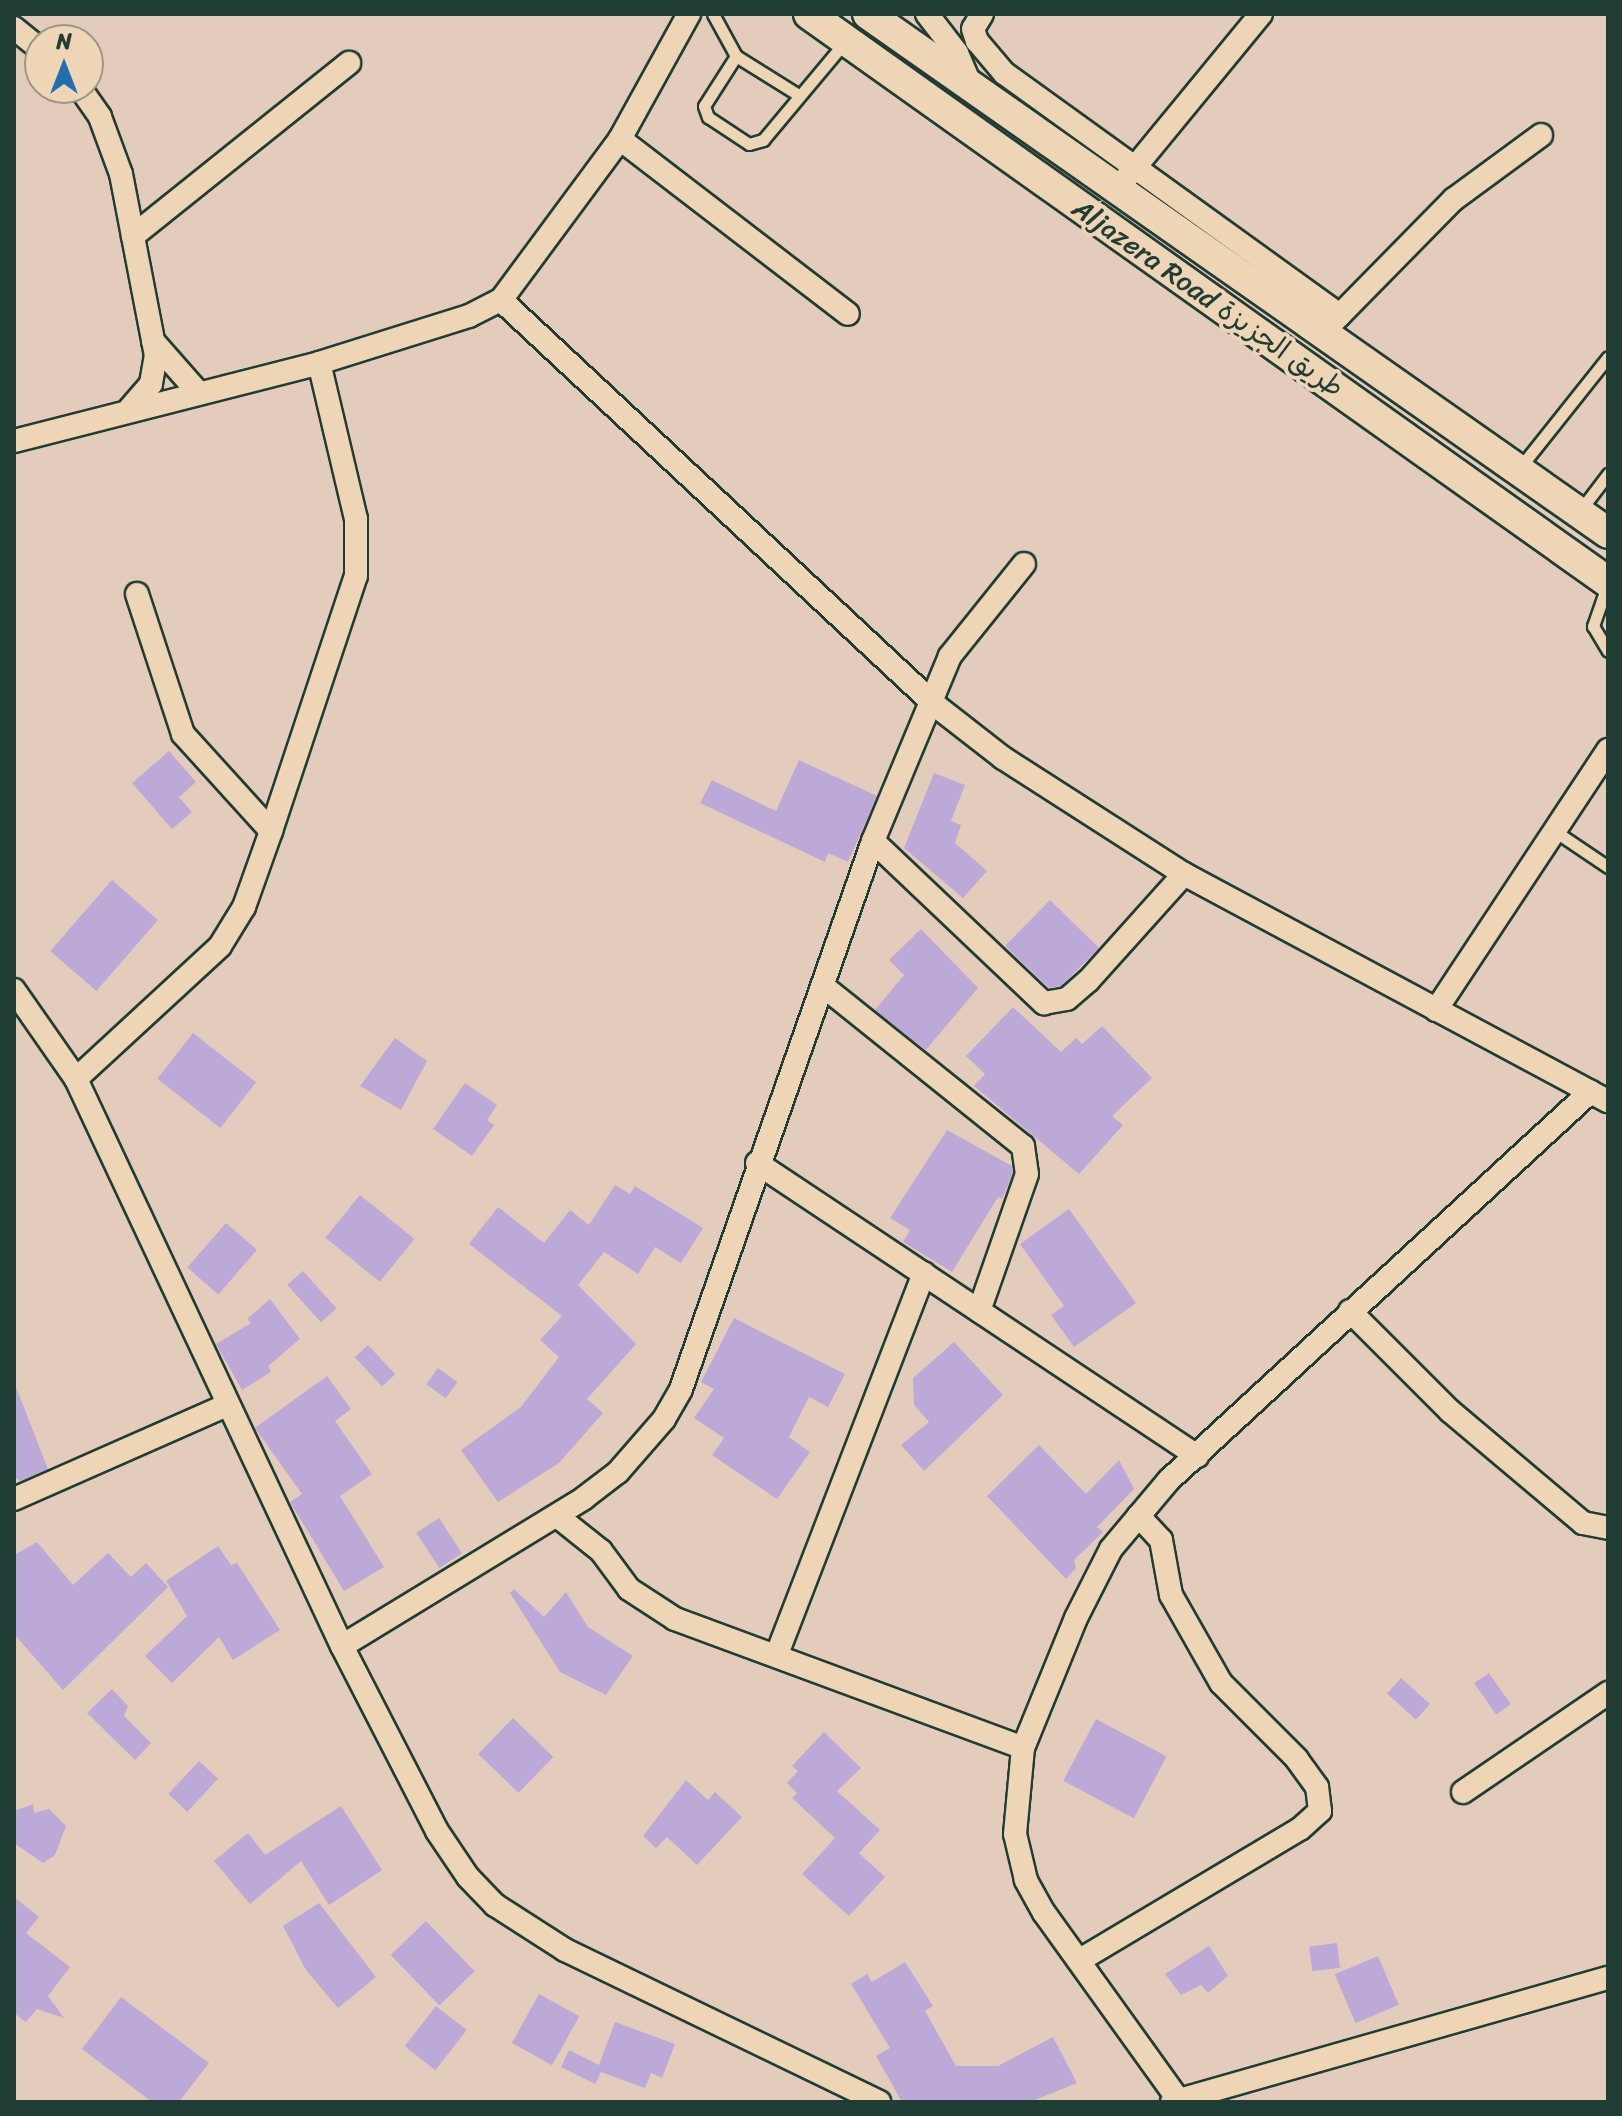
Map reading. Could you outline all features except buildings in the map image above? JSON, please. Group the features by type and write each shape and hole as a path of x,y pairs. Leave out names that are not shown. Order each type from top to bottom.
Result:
{"main road":[{"name":"Aljazera Road طريق الجزيزة","path":"809,14 1608,583"},
{"name":"Aljazera Road طريق الجزيزة","path":"868,14 971,86 1013,98 1331,324 1518,470 1608,533"}],"street":[{"path":"927,14 957,53 971,86"},
{"path":"982,14 973,29 977,41 1013,98"},
{"path":"1126,179 1261,14"},
{"path":"14,441 130,408 319,363 469,316 501,300 620,139 692,15"},
{"path":"133,236 349,63"},
{"path":"91,104 100,117 121,174 153,341 151,384 130,408"},
{"path":"1331,324 1454,199 1541,135"},
{"path":"620,139 848,314"},
{"path":"501,300 935,705 1091,820 1184,874 1599,1097 1350,1311 1197,1456 1111,1549 1076,1618 1023,1748 1015,1834 1026,1880 1177,2102 1608,1978"},
{"path":"153,341 197,391"},
{"path":"76,1079 220,946 244,907 271,831 356,576 356,519 319,363"},
{"path":"342,1646 557,1516 618,1472 664,1419 681,1389 757,1163 873,841 935,705 950,656 1024,564"},
{"path":"137,594 183,734 271,831"},
{"path":"1436,1010 1552,830 1608,750"},
{"path":"873,841 1044,1003 1067,999 1088,981 1184,874"},
{"path":"823,986 1023,1146 1027,1174 979,1311"},
{"path":"14,990 76,1079 225,1406 342,1646 437,1831 495,1905 565,1950 879,2102"},
{"path":"757,1163 1197,1456"},
{"path":"777,1654 924,1273"},
{"path":"1350,1311 1450,1411 1583,1523 1608,1528"},
{"path":"14,1499 225,1406"},
{"path":"557,1516 601,1551 629,1589 650,1606 1023,1748"},
{"path":"1080,1960 1300,1829 1320,1811 1317,1787 1297,1759 1221,1683 1171,1595 1161,1540 1139,1516"},
{"path":"1463,1792 1608,1693"}],"lane":[{"path":"713,14 736,56 797,94"},
{"path":"736,56 704,106 708,117 749,144 763,140 797,94 845,42"},
{"path":"1518,470 1608,357"},
{"path":"1578,512 1608,474"},
{"path":"1608,583 1593,626 1608,651"},
{"path":"1552,830 1608,867"}]}
